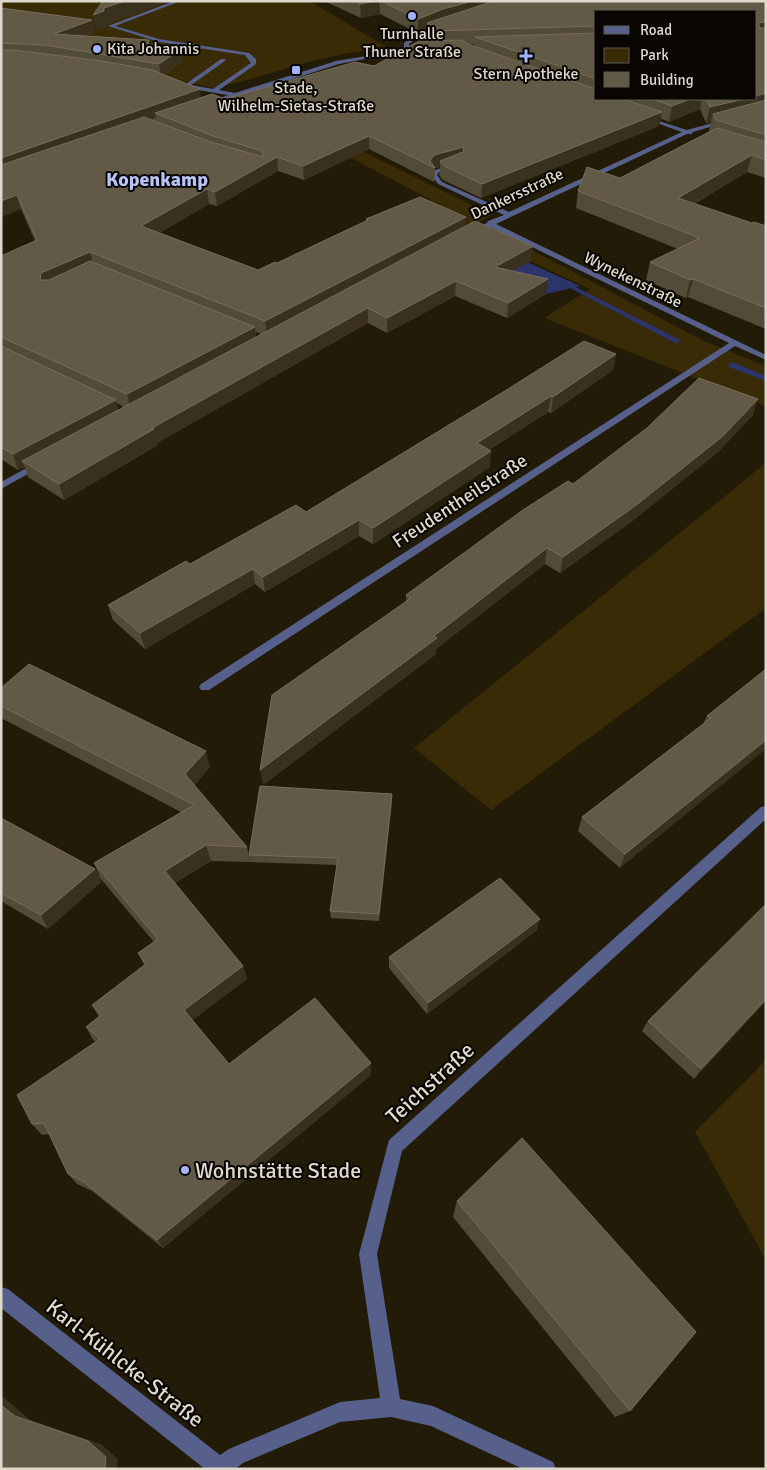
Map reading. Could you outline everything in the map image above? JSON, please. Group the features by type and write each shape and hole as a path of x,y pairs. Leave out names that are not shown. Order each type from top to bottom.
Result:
{"street":[{"path":"179,1 110,26 165,41 236,51 247,54 253,59 254,64 249,69 223,83 214,91"},
{"path":"407,50 406,44 418,35 452,25"},
{"path":"200,107 328,65 381,53 426,49"},
{"path":"186,86 223,60"},
{"path":"173,83 236,95"},
{"path":"642,116 704,137"},
{"name":"Dankersstraße","path":"465,236 507,214 687,132 731,120"},
{"path":"460,163 436,171 435,179 507,214"},
{"name":"Wynekenstraße","path":"490,222 495,227 733,344 766,358"},
{"name":"Freudentheilstraße","path":"205,687 733,344"},
{"path":"1,486 48,460"},
{"name":"Teichstraße","path":"390,1407 368,1254 395,1146 766,811"},
{"name":"Karl-Kühlcke-Straße","path":"1,1296 218,1468"},
{"path":"218,1468 236,1456 340,1412 390,1407 433,1416 546,1469"}],"green space":[{"path":"1,1 310,1 388,48 348,53 214,88 119,68 1,56"},
{"path":"273,107 492,215 479,222 704,341 766,366 766,406 544,318 590,289 511,252 485,231 463,222 467,219 260,110"},
{"path":"766,463 766,608 491,810 414,748"},
{"path":"766,1060 766,1260 695,1132"}],"water":[{"path":"478,251 509,254 580,286 546,294"}],"building":[{"path":"103,1 125,1 104,8 104,11 93,15"},
{"path":"354,1 376,1 360,4"},
{"path":"381,1 473,1 443,9 418,19"},
{"path":"494,1 766,1 766,22 758,23 760,28 766,28 766,93 757,96 757,10 594,10 594,26 434,31 439,28 427,23"},
{"path":"1,8 92,20 54,34 149,40 148,44 182,48 159,64 45,45 1,43"},
{"path":"594,33 594,78 475,37"},
{"path":"462,40 468,44 594,88 594,100 626,100 662,112 482,184 444,166 440,161 463,152 464,147 434,155 430,161 435,168 369,136 303,166 277,157 215,192 207,189 141,226 258,270 368,220 366,219 420,197 466,217 265,321 90,252 41,273 40,280 49,280 90,261 255,327 127,394 1,337 1,256 37,240 17,195 1,201 1,165 144,117 208,141 263,157 262,151 213,136 155,113 212,94 225,99 355,62 374,66 419,41"},
{"path":"1,50 102,61 152,70 200,89 1,158"},
{"path":"655,100 687,100 672,106"},
{"path":"706,100 740,100 710,107"},
{"path":"766,100 766,135 716,120 713,114"},
{"path":"717,128 766,142 766,160 752,155 678,198 766,226 766,308 693,279 690,280 650,262 700,238 578,191 587,167 620,178"},
{"path":"475,221 533,246 495,267 548,279 508,303 456,281 387,318 368,308 152,428 154,429 59,484 22,461"},
{"path":"584,341 616,354 553,397 551,396 477,443 491,451 373,528 359,520 263,577 253,569 140,633 108,605 186,561 190,564 296,505 306,512"},
{"path":"1,346 116,400 13,454 1,447"},
{"path":"699,378 758,399 723,436 635,506 563,557 547,548 434,636 437,638 260,770 272,695 411,598 406,595 523,510 568,481 573,484 647,428"},
{"path":"29,664 206,751 185,774 247,847 206,845 165,871 243,966 184,1010 229,1064 315,998 371,1063 157,1240 84,1182 68,1174 44,1123 32,1124 17,1095 100,1039 86,1027 101,1015 92,1005 146,964 138,953 158,939 94,863 194,805 1,706 1,688"},
{"path":"766,669 766,740 625,854 582,817 711,718 707,716"},
{"path":"260,786 392,794 379,914 330,911 338,858 249,855"},
{"path":"1,818 95,869 41,915 1,893"},
{"path":"500,878 540,919 428,1003 389,957"},
{"path":"766,904 766,999 701,1069 648,1021"},
{"path":"522,1138 696,1332 630,1411 457,1201"},
{"path":"1,1405 15,1416 88,1441 106,1457 105,1469 1,1469"}],"waterway":[{"path":"570,286 678,341"},
{"path":"732,365 766,379"}],"place":[{"name":"Turnhalle Thuner Straße","path":"412,16"},
{"name":"Kita Johannis","path":"97,49"},
{"name":"Stern Apotheke","path":"526,56"},
{"name":"Stade, Wilhelm-Sietas-Straße","path":"296,70"},
{"name":"Wohnstätte Stade","path":"185,1170"}],"district":[{"name":"Kopenkamp","path":"157,179"}]}
